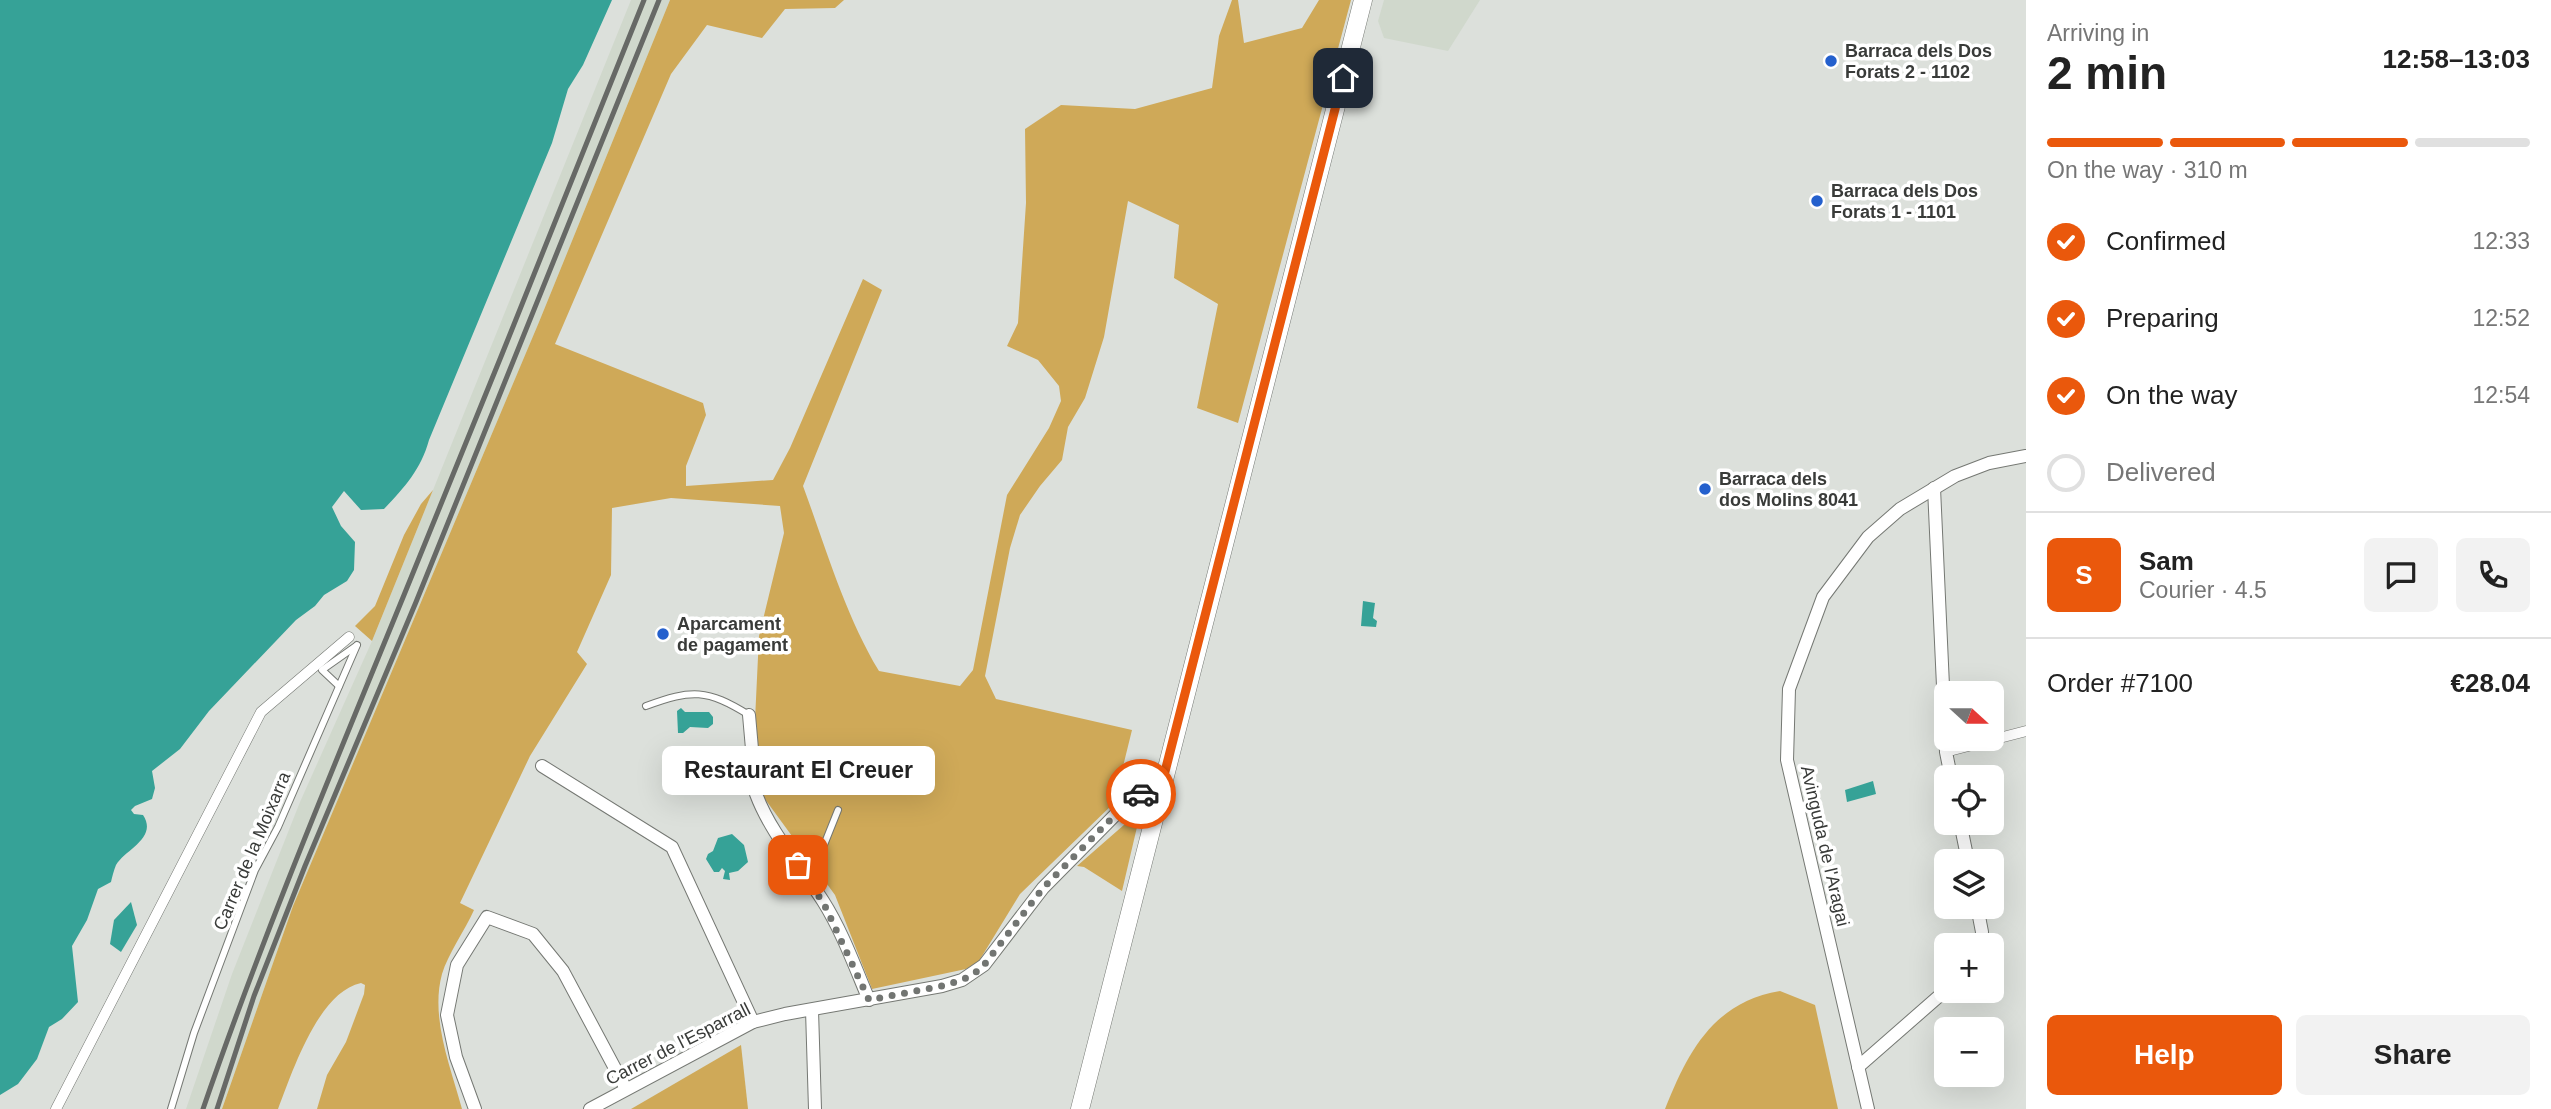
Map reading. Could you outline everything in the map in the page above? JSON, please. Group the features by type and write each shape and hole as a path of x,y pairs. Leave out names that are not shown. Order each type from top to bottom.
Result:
{"main road":[{"path":"1080,1109 1363,0"}],"street":[{"name":"Avinguda de l'Aragai","path":"1868,1109 1787,760 1789,689 1823,597 1868,537 1900,509 1961,473 1990,463 2026,456"},
{"path":"1934,488 1949,765"},
{"path":"56,1109 261,712 349,637"},
{"path":"749,715 756,794 774,831 824,904 869,1000"},
{"path":"2004,737 2026,731"},
{"path":"542,765 671,848 753,1022"},
{"name":"Carrer de l'Esparrall","path":"590,1109 753,1022 942,986 975,973 1043,888 1120,810 1138,795 1150,790 1160,791"},
{"path":"475,1109 456,1057 447,1015 457,965 488,917 533,934 563,971 626,1089"},
{"path":"1858,1067 1934,1000"},
{"path":"812,1010 815,1109"}],"lane":[{"name":"Carrer de la Moixarra","path":"171,1109 194,1033 255,870 278,827 357,645 323,670 339,686"},
{"path":"646,706 685,694 706,694 725,700 749,715"},
{"path":"669,757 693,750 756,794"},
{"path":"810,882 838,810"}],"shaded area":[{"path":"631,0 670,0 539,322 293,906 222,1109 186,1109 232,974 300,802 372,641"},
{"path":"670,0 844,0 835,8 785,9 762,38 707,25 671,74 555,344 703,403 706,415 686,466 686,486 773,480 790,448 863,279 882,290 803,486 846,604 879,671 960,686 973,670 1007,495 1049,428 1061,401 1059,386 1038,360 1007,346 1018,323 1026,203 1025,129 1061,105 1135,109 1212,88 1219,36 1232,0 1238,0 1244,43 1302,28 1319,0 1351,0 1238,423 1197,408 1218,304 1174,278 1179,225 1128,201 1104,337 1085,398 1068,427 1062,460 1020,515 1010,548 985,676 996,699 1132,730 1114,803 1020,894 979,961 966,969 872,989 835,895 762,795 755,720 759,636 784,533 780,506 671,498 612,508 611,575 577,652 587,664 530,756 460,903 474,910 442,974 439,991 440,1025 462,1109 317,1109 327,1075 346,1042 364,994 365,985 361,983 332,1001 320,1017 299,1056 278,1109 222,1109 293,906 539,322"},
{"path":"1384,0 1480,0 1448,51 1384,38 1378,21"},
{"path":"433,490 372,641 355,626 375,606 404,535 421,504"},
{"path":"1141,810 1122,891 1084,867 1077,866"},
{"path":"1780,991 1815,1005 1838,1109 1665,1109 1683,1068 1706,1032 1737,1006"},
{"path":"741,1045 748,1109 631,1109"}],"water":[{"path":"0,0 612,0 583,65 568,89 552,143 417,469 384,509 361,510 344,491 332,507 341,526 355,542 354,570 347,581 324,595 315,606 296,620 209,711 180,749 152,771 155,788 152,799 131,810 134,814 143,815 147,823 144,837 116,865 111,882 98,889 87,920 72,946 78,1002 62,1019 49,1027 37,1059 18,1084 0,1095"},
{"path":"1363,601 1375,603 1373,618 1377,621 1376,627 1361,626"},
{"path":"681,708 685,712 709,712 713,717 713,724 708,728 690,727 683,733 678,733 677,711"},
{"path":"1873,781 1876,794 1847,802 1845,790"},
{"path":"732,834 744,845 748,862 738,871 729,873 730,880 723,879 725,871 722,868 719,872 714,872 706,859 713,851 718,838"},
{"path":"131,902 137,925 121,952 110,944 114,920"}],"railway":[{"path":"203,1109 300,851 644,0"},
{"path":"217,1109 254,996 305,866 416,602 659,0"}],"way so far":[{"path":"798,865 824,904 869,1000 942,986 962,980 984,965 1043,888 1120,810 1141,794"}],"place":[{"name":"Barraca dels Dos Forats 2 - 1102","path":"1831,61"},
{"name":"Barraca dels Dos Forats 1 - 1101","path":"1817,201"},
{"name":"Barraca dels dos Molins 8041","path":"1705,489"},
{"name":"Aparcament de pagament","path":"663,634"},
{"name":"Restaurant El Creuer","path":"798,865"}],"route":[{"path":"1141,794 1150,790 1160,791 1343,78"}]}
